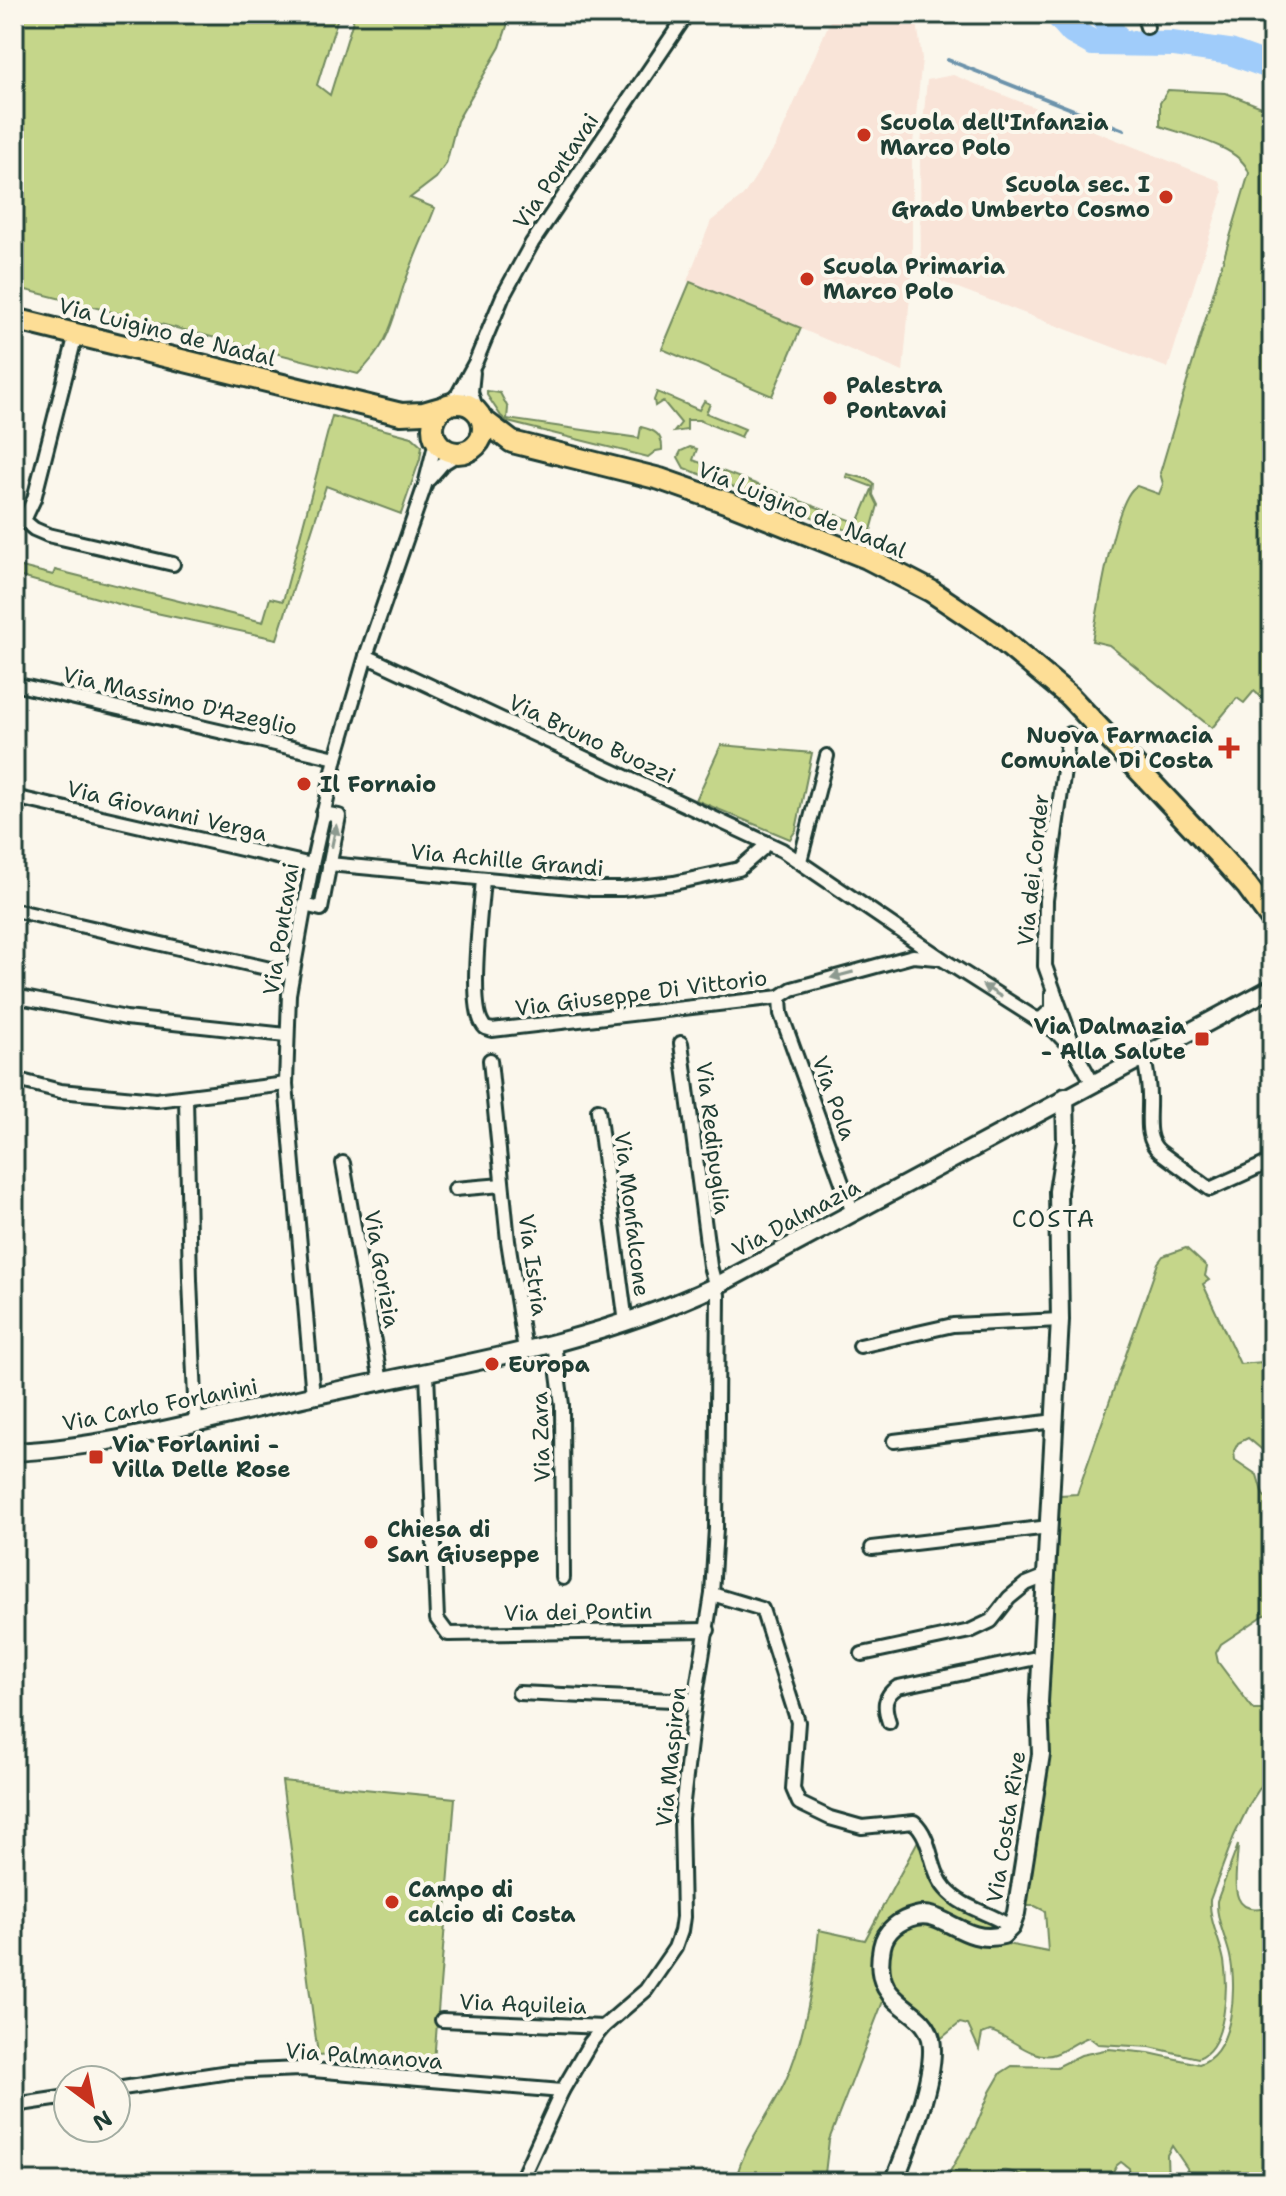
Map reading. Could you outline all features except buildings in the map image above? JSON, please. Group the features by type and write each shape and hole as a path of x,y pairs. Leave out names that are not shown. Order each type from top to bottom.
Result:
{"main road":[{"name":"Via Luigino de Nadal","path":"14,319 401,414 423,413 446,406"},
{"path":"463,404 480,415 483,435 467,451 446,450 435,438 435,418 446,406 463,404"},
{"name":"Via Luigino de Nadal","path":"401,414 435,438"},
{"name":"Via Luigino de Nadal","path":"480,415 512,442"},
{"name":"Via Luigino de Nadal","path":"467,451 512,442 660,479 867,558 931,591 992,632 1069,696 1247,886 1272,920"},
{"name":"Via Luigino de Nadal","path":"1247,886 1272,901"}],"street":[{"name":"Via Pontavai","path":"446,406 458,394 476,361 503,296 532,243 687,14"},
{"path":"1143,14 1147,27"},
{"path":"76,334 34,499 29,511 18,522 48,535 173,564"},
{"name":"Via Pontavai","path":"476,361 470,386 480,415"},
{"name":"Via Pontavai","path":"313,1396 286,1084 286,1035 292,974 336,758 366,656 425,485 435,438"},
{"name":"Via Pontavai","path":"425,485 437,468 467,451"},
{"name":"Via Bruno Buozzi","path":"366,656 800,861 894,927 1063,1037 1092,1082"},
{"name":"Via Massimo D'Azeglio","path":"14,684 336,758"},
{"name":"Via dei Corder","path":"1069,734 1046,900 1045,966 1076,1053"},
{"path":"800,861 827,756"},
{"name":"Via Giovanni Verga","path":"14,797 312,865"},
{"path":"304,905 321,909 339,816 323,813"},
{"name":"Via Achille Grandi","path":"329,864 592,889 622,889 674,883 739,869 762,849 765,842"},
{"name":"Via Giuseppe Di Vittorio","path":"483,879 476,975 480,1017 487,1029 780,997 792,989 920,955 945,961"},
{"path":"14,910 292,974"},
{"path":"887,963 901,949 900,937 894,927"},
{"name":"Via Dalmazia","path":"313,1396 554,1343 626,1323 716,1286 1270,987"},
{"path":"1036,1019 1052,1009 1052,990"},
{"path":"14,996 126,1018 286,1035"},
{"name":"Via Pola","path":"780,997 781,1014 853,1213"},
{"name":"Via Redipuglia","path":"681,1043 710,1266 716,1286"},
{"path":"1144,1056 1150,1139 1160,1152 1210,1189 1272,1161"},
{"name":"Via Istria","path":"490,1060 502,1185 525,1350"},
{"path":"14,1079 60,1091 139,1100 186,1098 286,1084"},
{"name":"Via Costa Rive","path":"894,2182 923,2099 931,2063 931,2039 923,2024 895,2001 885,1987 880,1970 883,1942 898,1923 921,1915 936,1917 949,1926 978,1937 1003,1935 1011,1927 1016,1913 1041,1754 1039,1702 1060,1320 1058,1191 1066,1141 1065,1097"},
{"path":"186,1098 196,1422"},
{"name":"Via Monfalcone","path":"598,1110 626,1323"},
{"name":"Via Gorizia","path":"343,1163 381,1382"},
{"name":"Via Istria","path":"455,1189 502,1185"},
{"name":"Via Maspiron","path":"520,2182 562,2091 590,2043 603,2027 646,1990 675,1948 681,1931 681,1818 712,1594 716,1512 716,1286"},
{"path":"860,1346 953,1325 1060,1320"},
{"name":"Via Zara","path":"554,1343 562,1405 563,1578"},
{"name":"Via dei Pontin","path":"427,1373 437,1619 448,1634 708,1630"},
{"name":"Via Carlo Forlanini","path":"14,1452 61,1449 313,1396"},
{"path":"894,1441 1055,1421"},
{"path":"872,1548 1049,1527"},
{"path":"862,1654 970,1631 991,1621 1009,1598 1026,1584 1046,1576"},
{"path":"712,1594 762,1609 798,1722 793,1789 799,1803 830,1818 862,1827 914,1822 924,1835 944,1887 959,1901 999,1918 1011,1927"},
{"path":"889,1722 886,1700 898,1687 1041,1657"},
{"path":"519,1693 695,1701"},
{"name":"Via Aquileia","path":"442,2020 603,2027"},
{"name":"Via Palmanova","path":"132,2087 229,2072 301,2069 562,2091"},
{"path":"14,2105 52,2099"}],"shaded area":[{"path":"833,14 916,14 922,59 912,153 912,274 903,372 687,281 711,221 743,196 776,145"},
{"path":"953,75 1220,181 1223,193 1168,368 921,274 920,156 927,80"}],"green space":[{"path":"14,14 339,14 317,85 330,95 355,14 511,14 500,47 457,121 446,164 436,178 410,198 435,208 388,333 377,353 358,374 14,287"},
{"path":"1168,90 1226,93 1272,111 1272,707 1254,691 1244,703 1237,698 1212,728 1109,645 1092,641 1108,557 1121,510 1137,486 1159,494 1163,484 1160,473 1249,173 1244,164 1224,149 1160,126 1160,103"},
{"path":"690,282 801,328 772,396 662,349"},
{"path":"487,391 500,393 508,408 507,419 639,438 641,427 657,434 662,450 648,457 508,422 501,416"},
{"path":"657,392 699,410 704,401 710,404 706,413 745,429 741,437 699,420 687,420 687,430 674,432 681,423 663,401 655,406"},
{"path":"332,416 412,437 422,446 420,459 401,514 326,486 277,639 133,608 14,575 14,565 53,575 55,570 263,622 270,598 283,601"},
{"path":"690,447 697,449 693,460 858,523 873,487 846,477 847,474 867,479 874,484 873,495 878,505 870,534 865,537 684,468 678,457 681,451"},
{"path":"721,745 812,753 796,830 790,839 696,800"},
{"path":"1186,1248 1207,1267 1205,1276 1209,1280 1203,1284 1240,1364 1263,1362 1268,1371 1272,1369 1272,1458 1248,1438 1238,1443 1234,1451 1235,1460 1257,1475 1263,1495 1272,1503 1272,1610 1221,1644 1216,1653 1218,1662 1254,1710 1272,1705 1272,1769 1234,1836 1210,1900 1225,1972 1225,2000 1220,2030 1208,2052 1198,2058 1150,2047 1098,2044 1089,2037 1059,2052 1038,2054 990,2031 982,2034 979,2049 968,2025 960,2023 938,2041 887,1979 892,1944 907,1927 916,1920 991,1941 1048,1952 1045,1911 1035,1906 1021,1906 1045,1764 1060,1495 1077,1494 1158,1263 1163,1256"},
{"path":"282,1781 455,1798 433,2074 342,2063 333,2054 318,2055"},
{"path":"920,1837 943,1891 961,1909 992,1921 990,1927 976,1928 958,1922 891,1921 885,1996 829,2140 824,2182 735,2182 745,2154 778,2095 798,2048 808,2008 819,1930 865,1940"},
{"path":"1238,1845 1236,1881 1240,1901 1246,1907 1272,1905 1272,2182 1189,2182 1187,2168 1172,2146 1167,2155 1168,2182 1131,2182 1129,2168 1121,2162 1109,2179 1103,2182 1042,2183 1000,2171 993,2173 987,2182 944,2182 976,2126 1001,2073 1012,2066 1057,2067 1081,2055 1109,2049 1149,2053 1199,2064 1220,2047 1230,2018 1233,1984 1217,1901"}],"waterway":[{"path":"1057,14 1073,32 1093,43 1173,44 1230,52 1272,67"},
{"path":"1101,14 1120,43"},
{"path":"948,60 1124,130"}],"place":[{"name":"Scuola dell'Infanzia Marco Polo","path":"864,135"},
{"name":"Scuola sec. I Grado Umberto Cosmo","path":"1166,197"},
{"name":"Scuola Primaria Marco Polo","path":"807,279"},
{"name":"Palestra Pontavai","path":"830,398"},
{"name":"Nuova Farmacia Comunale Di Costa","path":"1229,748"},
{"name":"Il Fornaio","path":"304,784"},
{"name":"Via Dalmazia - Alla Salute","path":"1202,1039"},
{"name":"Europa","path":"492,1364"},
{"name":"Via Forlanini - Villa Delle Rose","path":"96,1457"},
{"name":"Chiesa di San Giuseppe","path":"371,1542"},
{"name":"Campo di calcio di Costa","path":"392,1902"}],"district":[{"name":"COSTA","path":"1054,1219"}]}
